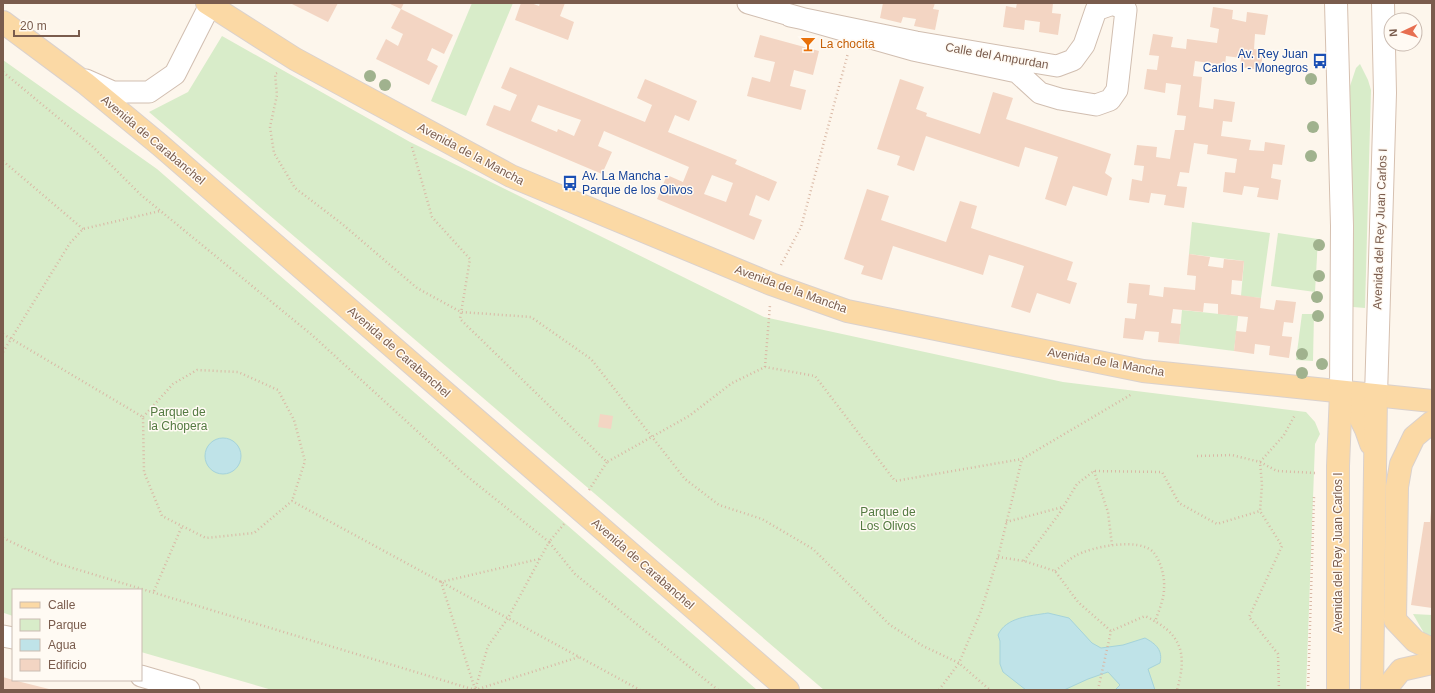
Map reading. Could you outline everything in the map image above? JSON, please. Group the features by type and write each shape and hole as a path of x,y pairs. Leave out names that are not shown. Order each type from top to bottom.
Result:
{"main road":[{"name":"Avenida del Rey Juan Carlos I","path":"1336,3 1342,226 1341,392 1338,466 1338,690"},
{"name":"Avenida del Rey Juan Carlos I","path":"1372,690 1376,396 1385,93 1383,3"},
{"name":"Avenida de la Mancha","path":"210,4 295,59 511,176 771,284 847,311 1143,371 1432,401"},
{"name":"Avenida de Carabanchel","path":"3,22 77,76 160,145 788,690"},
{"name":"Avenida del Rey Juan Carlos I","path":"1341,392 1352,403 1366,426 1375,455"},
{"path":"1432,422 1414,437 1401,464 1397,487 1395,620 1415,641 1432,648"},
{"path":"1385,690 1401,670 1432,663"}],"street":[{"name":"Calle del Ampurdan","path":"748,3 916,42 1057,66 1073,60 1084,45 1096,10 1113,4 1126,10 1116,90 1110,100 1096,105 1060,99 1040,93 1017,72 913,50 781,11"},
{"path":"77,76 113,92 148,92 175,74 210,4"},
{"path":"142,676 189,690"}],"path":[{"path":"765,367 771,284 801,227 848,52 841,50"},
{"path":"3,72 90,146 160,211 312,335 464,473 549,542 575,574 718,690"},
{"path":"282,72 275,74 278,95 270,126 274,153 295,188 341,223 417,288 461,312 531,317 591,359 685,479 719,505 762,519 813,549 890,625 924,646 959,663 990,690"},
{"path":"410,142 432,217 470,259 460,319 607,462 689,416 732,383 765,367 815,376 895,482 1022,459 1132,394"},
{"path":"3,161 83,230"},
{"path":"3,352 66,249 83,230 160,211"},
{"path":"3,334 143,417"},
{"path":"197,370 238,372 278,390 294,420 304,461 292,501 254,533 206,538 162,516 144,472 143,417 173,384 197,370"},
{"path":"1279,690 1278,654 1249,617 1282,546 1260,511 1262,485 1260,462 1284,435 1295,415"},
{"path":"1197,456 1232,455 1260,462 1276,471 1286,472 1321,473 1322,466 1338,466"},
{"path":"939,690 959,663 981,611 998,558 1022,459"},
{"path":"1024,561 1064,506 1077,484 1094,471 1162,472 1179,503 1217,524 1260,511"},
{"path":"1094,471 1108,512 1112,545"},
{"path":"292,501 640,690"},
{"path":"1006,522 1064,506"},
{"path":"154,591 182,526"},
{"path":"3,538 56,563 154,591 225,615 475,690 580,657"},
{"path":"475,690 488,646 508,618 549,542"},
{"path":"1055,571 1075,556 1095,548 1112,545 1137,544 1153,551 1163,571 1165,590 1156,622"},
{"path":"998,558 1024,561 1055,571 1078,602 1111,631"},
{"path":"441,582 540,559"},
{"path":"441,582 475,690"},
{"path":"1098,690 1106,648 1111,631 1145,616 1162,625 1179,644 1182,670 1177,690"}],"green space":[{"path":"472,3 513,3 466,116 431,101"},
{"name":"Parque de Los Olivos","path":"222,36 410,142 764,317 1063,382 1306,412 1315,422 1320,434 1315,444 1306,690 824,690 149,112 188,92"},
{"name":"Parque de la Chopera","path":"3,60 157,169 757,690 272,690 142,652 142,589 12,589 12,616 4,613"},
{"path":"1360,64 1371,90 1365,308 1353,307 1349,89 1356,68"},
{"path":"1192,222 1270,233 1261,298 1241,296 1244,261 1189,254"},
{"path":"1278,233 1318,239 1315,292 1271,286"},
{"path":"1182,310 1238,316 1234,351 1179,344"},
{"path":"1302,314 1314,314 1313,361 1296,360"},
{"path":"1413,614 1432,615 1432,641 1428,640"}],"water":[{"path":"227,438 236,443 240,449 240,463 236,469 227,474 219,474 210,469 206,463 205,452 210,443 216,439"},
{"path":"1048,613 1069,618 1092,643 1101,648 1123,645 1145,638 1152,643 1158,648 1161,658 1160,663 1148,669 1155,690 1115,690 1120,685 1108,672 1064,690 1026,690 1003,672 1000,664 1000,641 998,635 1007,624 1019,618"}],"building":[{"path":"290,3 338,3 328,22"},
{"path":"388,3 404,3 401,9"},
{"path":"521,3 531,3 539,6 540,3 565,3 560,16 574,22 568,40 515,20"},
{"path":"883,3 935,3 933,9 939,10 935,30 914,26 916,19 903,17 901,23 880,18"},
{"path":"1017,3 1053,3 1052,13 1061,14 1058,35 1039,32 1040,22 1025,20 1024,30 1003,27 1006,6 1016,8"},
{"path":"1213,7 1233,10 1232,19 1246,22 1247,12 1268,15 1265,35 1255,34 1254,49 1263,50 1261,70 1240,67 1241,58 1226,56 1225,65 1195,61 1193,76 1202,77 1199,107 1213,109 1214,99 1235,102 1232,122 1223,121 1221,136 1251,140 1249,150 1264,151 1265,142 1285,145 1282,165 1273,164 1271,178 1281,180 1278,200 1257,197 1259,188 1244,186 1242,195 1223,192 1225,172 1235,173 1237,159 1207,154 1208,145 1194,143 1189,173 1180,172 1177,186 1187,187 1184,208 1164,205 1166,195 1151,193 1149,203 1129,200 1132,179 1142,181 1144,166 1134,165 1137,145 1157,147 1156,157 1170,159 1175,130 1184,130 1186,116 1177,115 1181,85 1166,83 1165,93 1144,89 1147,69 1157,70 1159,56 1149,55 1153,34 1173,37 1171,47 1186,49 1187,39 1217,43 1219,29 1210,27"},
{"path":"401,9 453,35 444,54 432,48 427,60 438,66 429,85 376,59 386,39 398,46 403,34 391,28"},
{"path":"760,35 819,51 813,75 794,70 790,86 806,90 801,110 747,96 752,77 770,82 775,62 754,57"},
{"path":"510,67 645,122 652,105 637,98 645,79 697,101 689,121 675,115 668,132 737,160 735,164 777,182 769,201 756,195 749,215 762,220 754,240 657,199 667,175 683,182 689,167 604,131 598,146 612,152 602,174 486,125 494,105 510,111 517,95 501,88","holes":["538,105 581,120 574,136 558,129 557,132 531,121","712,175 733,183 726,202 704,194"]},
{"path":"900,79 924,87 916,109 927,113 926,116 980,134 993,92 1013,98 1006,119 1111,154 1105,173 1112,178 1107,196 1073,186 1066,206 1045,199 1058,157 1025,147 1019,167 926,136 914,171 897,165 900,156 877,149"},
{"path":"867,189 889,196 881,220 946,242 960,201 977,206 971,228 1073,262 1067,280 1077,283 1070,304 1037,293 1030,313 1011,307 1024,266 989,255 983,275 893,246 882,280 861,274 864,266 844,259"},
{"path":"1189,254 1210,257 1208,266 1223,268 1224,259 1244,261 1242,281 1232,280 1231,294 1261,298 1260,308 1274,310 1276,300 1296,302 1293,323 1284,322 1282,336 1292,337 1289,358 1269,355 1270,346 1255,344 1254,354 1234,351 1236,331 1246,332 1248,317 1218,314 1218,304 1204,303 1203,312 1173,309 1171,323 1181,324 1179,344 1158,342 1159,332 1145,331 1143,340 1123,338 1125,318 1135,319 1137,304 1127,303 1129,283 1150,285 1149,295 1163,297 1164,287 1195,290 1196,276 1187,275"},
{"path":"600,414 613,416 611,429 598,427"},
{"path":"1431,511 1432,608 1411,605 1424,522 1430,522"},
{"path":"3,677 12,681 53,690 3,690"}],"place":[{"name":"La chocita","path":"808,44"},
{"name":"Av. Rey Juan Carlos I - Monegros","path":"1320,61"},
{"name":"Av. La Mancha - Parque de los Olivos","path":"570,183"}]}
